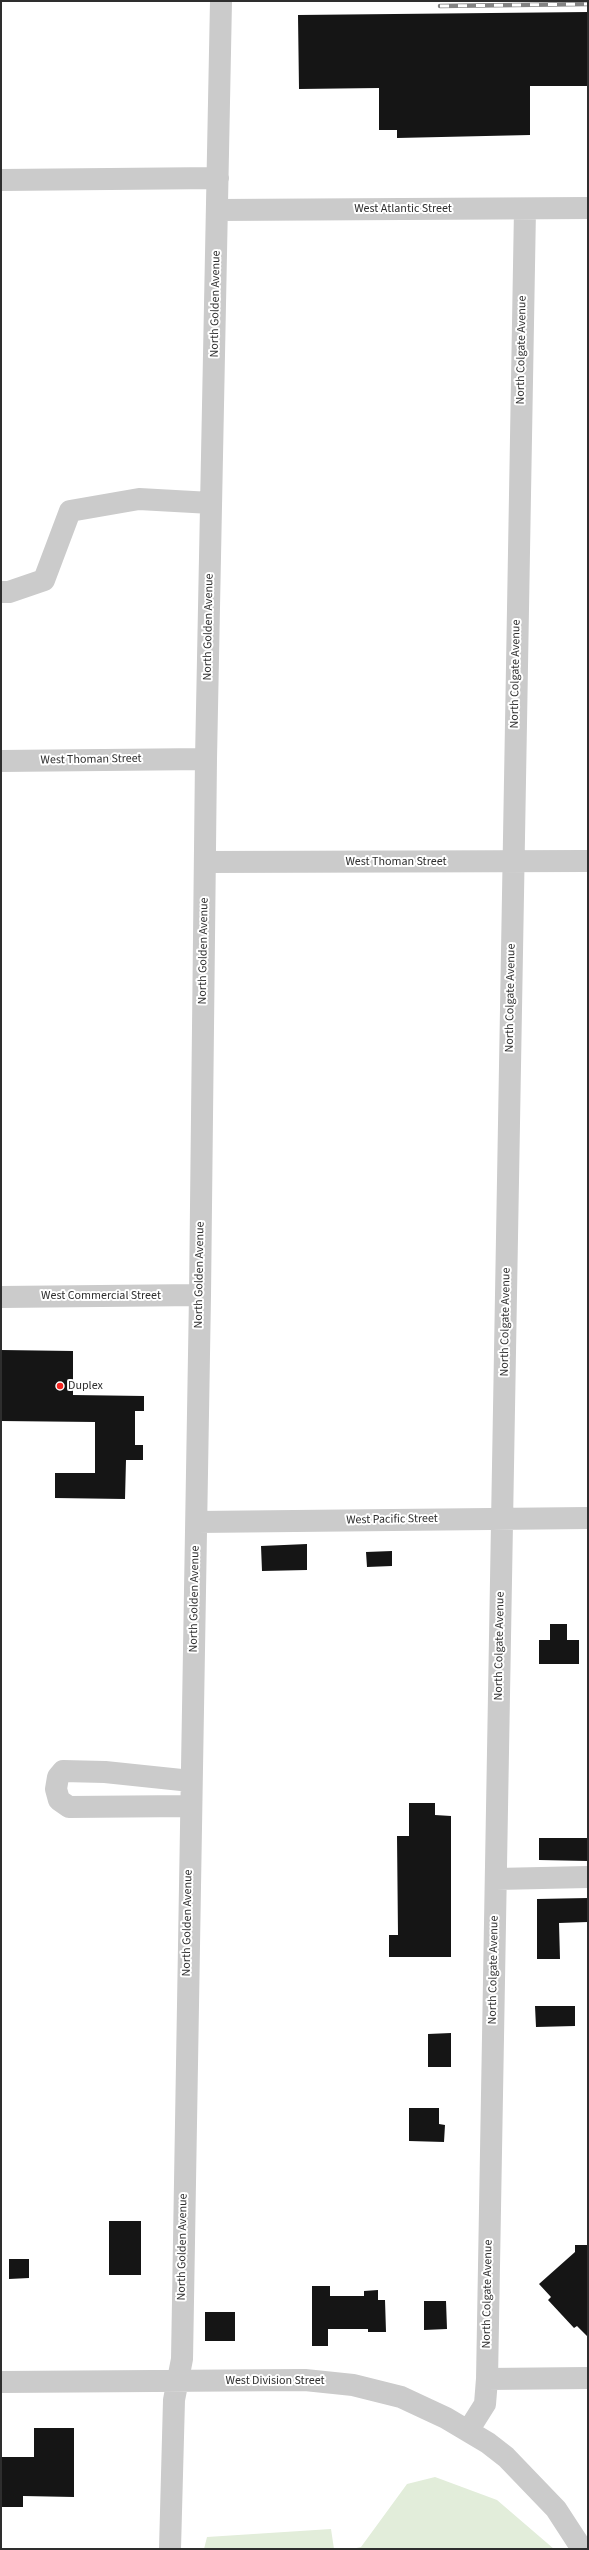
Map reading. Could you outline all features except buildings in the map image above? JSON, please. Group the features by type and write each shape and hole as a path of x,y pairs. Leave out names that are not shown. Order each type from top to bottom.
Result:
{"street":[{"name":"North Golden Avenue","path":"170,2549 174,2400 182,2358 190,1806 200,1295 206,759 222,1"},
{"path":"1,180 218,178"},
{"name":"West Atlantic Street","path":"218,210 588,208"},
{"name":"North Colgate Avenue","path":"468,2431 485,2404 487,2379 525,209"},
{"path":"1,592 9,592 44,580 70,511 139,500 211,503"},
{"name":"West Thoman Street","path":"1,761 206,759"},
{"name":"West Thoman Street","path":"205,862 588,861"},
{"name":"West Commercial Street","path":"1,1296 200,1295"},
{"name":"West Pacific Street","path":"196,1522 588,1518"},
{"path":"190,1806 70,1807 59,1800 56,1789 58,1777 63,1771 105,1772 191,1781"},
{"path":"496,1879 588,1878"},
{"path":"487,2379 588,2378"},
{"name":"West Division Street","path":"1,2382 305,2380 353,2385 401,2397 423,2406 488,2443 523,2473 556,2509 582,2549"}],"green space":[{"path":"435,2477 497,2500 554,2549 352,2549 361,2547 407,2484"},
{"path":"331,2529 334,2549 204,2549 207,2537"}],"railway":[{"path":"440,6 588,4"}],"place":[{"name":"Duplex","path":"60,1386"}]}
